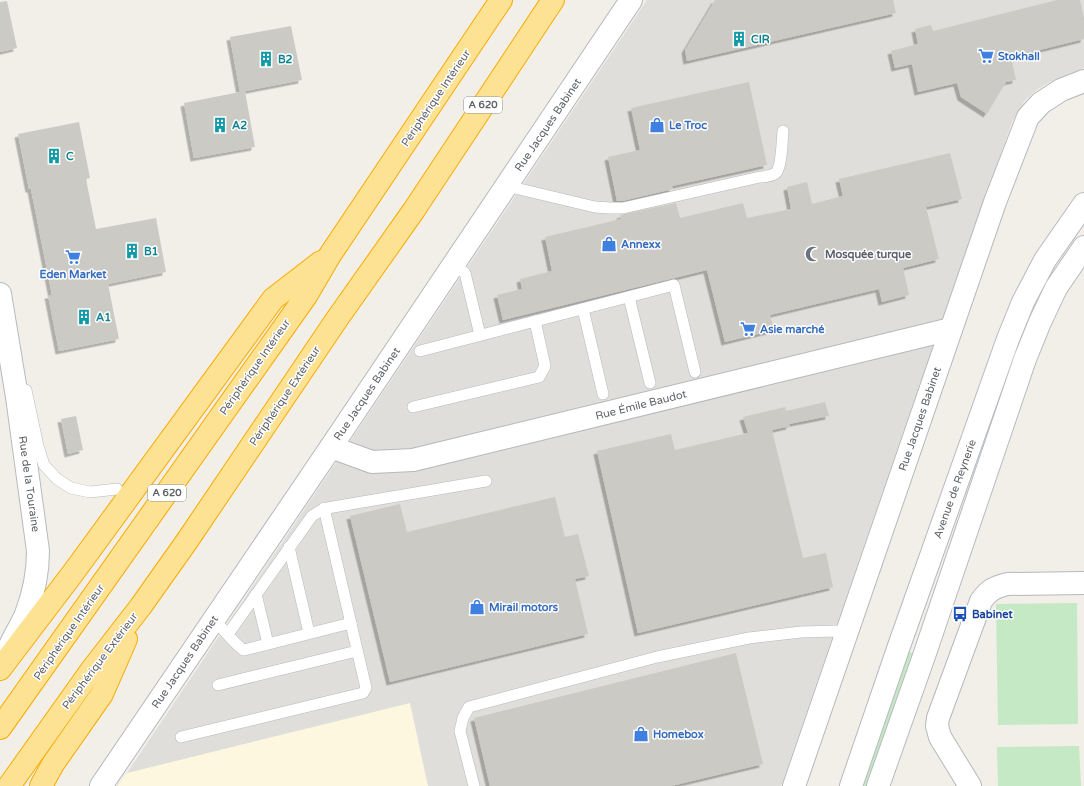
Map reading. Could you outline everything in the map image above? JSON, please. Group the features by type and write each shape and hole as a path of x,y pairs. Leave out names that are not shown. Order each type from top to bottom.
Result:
{"highway":[{"name":"Périphérique Intérieur","path":"0,728 306,296 330,255 501,0"},
{"name":"Périphérique Extérieur","path":"9,786 93,668 141,606 187,541 337,319 414,210 553,0"},
{"path":"0,668 74,573 272,299 330,255"},
{"path":"41,786 53,764 102,694 141,606"}],"street":[{"name":"Rue Jacques Babinet","path":"101,786 221,627 331,448 631,0"},
{"name":"Rue Jacques Babinet","path":"794,786 995,202 1028,117 1041,103 1061,90 1084,81"},
{"name":"Avenue de Reynerie","path":"851,786 1008,339 1023,302 1045,260 1084,204"},
{"path":"878,786 1025,359 1056,288 1084,247"},
{"name":"Rue de la Touraine","path":"0,294 17,397 38,551 38,572 30,602 0,668"},
{"name":"Rue Émile Baudot","path":"331,448 372,462 414,460 951,329"},
{"path":"970,786 940,737 937,726 938,718 953,675 981,601 987,592 996,587 1007,584 1084,583"}],"lane":[{"path":"507,186 596,207 623,208 769,176 775,173 779,168 783,131"},
{"path":"454,265 465,273 480,335"},
{"path":"0,281 38,446 44,466 58,479 71,488 90,492 117,489"},
{"path":"420,351 674,285 694,372"},
{"path":"629,297 650,383"},
{"path":"583,308 603,394"},
{"path":"413,407 539,377 545,366 535,321"},
{"path":"351,623 244,650 238,647 221,627 256,594 312,516 324,508 486,481"},
{"path":"181,737 363,693 366,688 324,508"},
{"path":"289,547 309,634"},
{"path":"256,594 268,644"},
{"path":"474,786 460,731 463,718 469,707 657,657 749,638 801,632 837,632 846,635"},
{"path":"218,685 358,651"}],"shaded area":[{"path":"647,0 1084,0 1084,68 1050,82 1038,89 1025,100 1012,122 781,786 428,786 410,703 127,773"},
{"path":"410,703 428,786 118,786 127,773"}],"green space":[{"path":"1077,603 1078,724 998,725 996,604"},
{"path":"907,651 919,656 873,786 859,786"},
{"path":"1079,746 1081,786 998,786 997,747"}],"building":[{"name":"CIR","path":"715,0 893,0 896,13 687,61 685,50"},
{"path":"1057,0 1080,0 1084,18 1084,39 1011,57 1016,80 1006,82 987,114 961,97 957,83 918,92 912,64 895,68 891,51 918,44 915,29 931,25 933,31"},
{"path":"7,1 17,48 0,52 0,2"},
{"path":"291,26 302,80 245,91 255,147 194,158 184,103 240,92 230,37"},
{"path":"749,82 767,165 672,186 673,189 617,201 608,157 640,150 631,108"},
{"path":"79,122 90,178 86,179 96,229 156,218 166,272 108,284 119,339 59,351 48,295 52,295 31,189 29,189 18,134"},
{"path":"950,153 962,199 926,207 939,259 903,268 909,295 882,302 879,289 770,315 774,330 725,342 707,270 503,320 497,295 522,289 520,279 552,271 545,237 621,219 620,215 676,203 680,218 743,203 747,218 791,209 787,187 807,182 812,204 843,196 839,179"},
{"path":"825,402 829,416 789,424 790,426 772,430 803,558 826,553 833,587 638,633 597,451 671,434 675,450 748,433 743,417 785,407 786,411"},
{"path":"76,416 83,450 68,454 61,419"},
{"name":"Mirail motors","path":"555,497 565,537 578,534 589,576 575,579 588,634 390,682 350,516 400,504 407,532"},
{"path":"736,653 763,764 671,786 490,786 474,718"}],"place":[{"name":"CIR","path":"739,39"},
{"name":"Stokhall","path":"986,56"},
{"name":"B2","path":"266,59"},
{"name":"A2","path":"220,125"},
{"name":"Le Troc","path":"657,125"},
{"name":"C","path":"54,156"},
{"name":"Annexx","path":"609,244"},
{"name":"B1","path":"132,251"},
{"name":"Mosquée turque","path":"813,254"},
{"name":"Eden Market","path":"73,257"},
{"name":"A1","path":"84,317"},
{"name":"Asie marché","path":"748,329"},
{"name":"Mirail motors","path":"477,607"},
{"name":"Babinet","path":"960,614"},
{"name":"Homebox","path":"641,734"}]}
